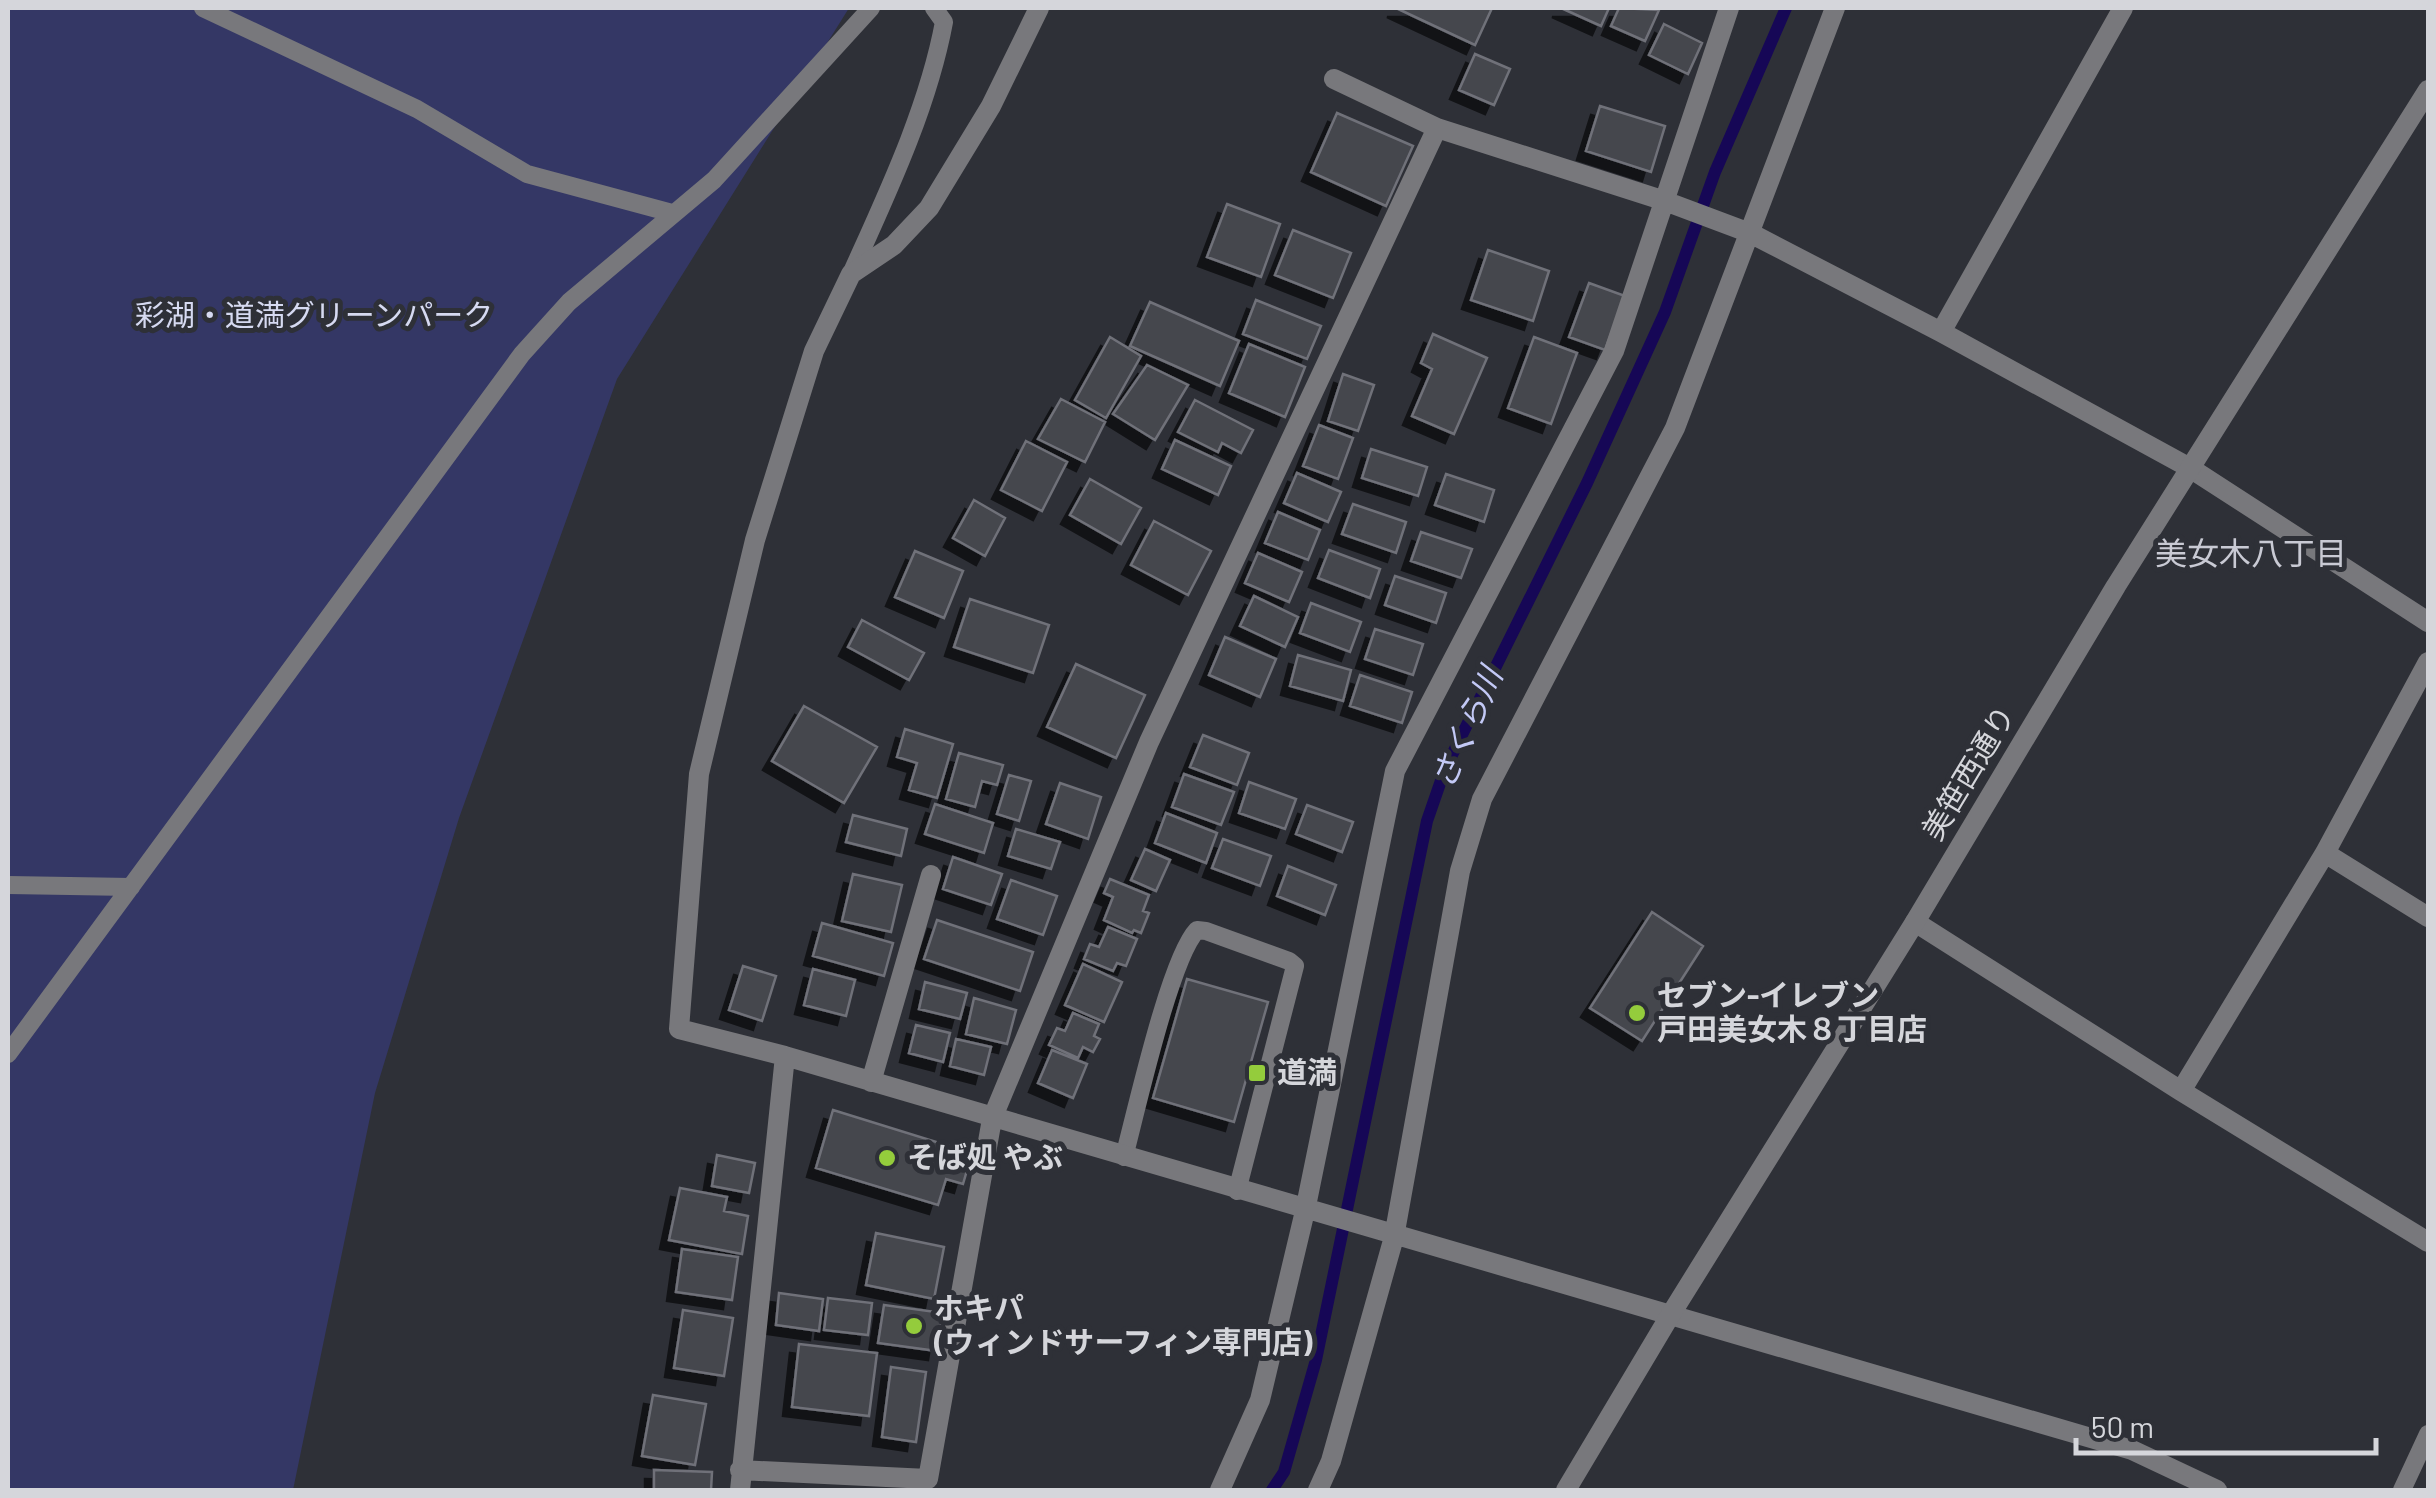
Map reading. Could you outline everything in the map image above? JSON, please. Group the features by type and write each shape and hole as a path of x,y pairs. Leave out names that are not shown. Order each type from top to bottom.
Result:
{"street":[{"path":"1039,8 991,106 929,208 894,245 851,274 814,351 770,490 700,774 678,1029 785,1056 992,1120 2132,1450 2217,1490"},
{"path":"1220,1490 1260,1400 1309,1212 1396,771 1614,351 1669,202 1729,8"},
{"path":"1318,1490 1332,1461 1394,1237 1460,870 1482,799 1675,428 1740,228 1835,8"},
{"path":"1942,332 2124,8"},
{"path":"1334,79 1437,128 1740,228 1942,332 2190,468 2428,622"},
{"name":"美笹西通り","path":"1566,1490 2190,468 2428,90"},
{"path":"785,1056 740,1480 928,1479 992,1120 1149,742 1437,128"},
{"path":"2181,1090 2325,853 2428,662"},
{"path":"2325,853 2428,917"},
{"path":"871,1082 931,876"},
{"path":"1915,922 2428,1242"}],"lane":[{"path":"203,8 417,110 527,174 672,214"},
{"path":"8,1054 522,354 569,302 714,180 872,8"},
{"path":"851,274 936,63 944,22 934,8"},
{"path":"8,885 131,887"},
{"path":"1124,1158 1175,974 1192,936 1198,930 1206,931 1289,960 1295,966 1237,1191"},
{"path":"2402,1490 2428,1434"}],"green space":[{"name":"彩湖・道満グリーンパーク","path":"8,8 849,8 617,379 459,818 375,1093 293,1490 8,1490"}],"building":[{"path":"1396,8 1492,8 1475,45"},
{"path":"1561,8 1609,8 1601,26"},
{"path":"1619,8 1659,10 1645,41 1611,26"},
{"path":"1664,24 1702,43 1688,74 1649,55"},
{"path":"1475,54 1510,69 1494,105 1459,90"},
{"path":"1600,106 1665,126 1651,172 1586,151"},
{"path":"1337,113 1413,146 1386,206 1311,172"},
{"path":"1227,204 1280,224 1261,277 1207,257"},
{"path":"1293,230 1351,253 1333,298 1275,275"},
{"path":"1488,250 1549,271 1533,321 1471,300"},
{"path":"1589,283 1625,296 1605,350 1569,337"},
{"path":"1256,300 1321,326 1307,359 1243,334"},
{"path":"1150,302 1239,341 1220,386 1130,346"},
{"path":"1433,334 1487,358 1454,434 1412,416 1432,369 1421,363"},
{"path":"1110,337 1141,356 1106,418 1075,400"},
{"path":"1534,337 1577,353 1551,424 1508,408"},
{"path":"1249,344 1305,367 1285,417 1229,393"},
{"path":"1147,365 1188,385 1155,440 1113,414"},
{"path":"1343,374 1374,385 1358,431 1328,421"},
{"path":"1061,399 1105,422 1085,462 1038,439"},
{"path":"1195,400 1253,430 1241,453 1222,443 1218,452 1178,432"},
{"path":"1319,425 1353,438 1338,479 1303,466"},
{"path":"1175,440 1231,466 1218,495 1162,469"},
{"path":"1026,441 1067,462 1042,511 1001,490"},
{"path":"1371,449 1427,467 1418,496 1362,478"},
{"path":"1297,473 1341,492 1328,522 1284,503"},
{"path":"1446,474 1494,490 1484,522 1435,505"},
{"path":"1090,479 1141,508 1121,544 1070,515"},
{"path":"974,500 1005,518 985,556 953,538"},
{"path":"1353,504 1406,522 1396,553 1342,534"},
{"path":"1278,512 1320,530 1308,560 1265,543"},
{"path":"1154,521 1211,551 1188,595 1131,565"},
{"path":"1421,532 1472,549 1461,578 1411,561"},
{"path":"1329,550 1380,569 1370,598 1318,578"},
{"path":"915,551 963,571 944,618 895,597"},
{"path":"1258,553 1302,572 1289,602 1245,583"},
{"path":"1395,576 1446,593 1436,623 1385,605"},
{"path":"1254,596 1298,617 1285,647 1240,626"},
{"path":"970,599 1049,625 1033,673 954,647"},
{"path":"1311,603 1361,622 1350,652 1300,633"},
{"path":"862,620 924,653 909,680 848,647"},
{"path":"1375,629 1423,644 1413,675 1365,659"},
{"path":"1225,637 1276,659 1260,697 1209,675"},
{"path":"1298,655 1351,670 1343,701 1290,686"},
{"path":"1076,664 1145,695 1116,758 1047,727"},
{"path":"1360,675 1412,692 1402,723 1350,706"},
{"path":"804,706 877,747 844,803 772,761"},
{"path":"905,729 953,744 937,798 909,790 917,763 897,757"},
{"path":"1203,735 1249,753 1237,785 1190,767"},
{"path":"959,753 1003,765 997,785 982,781 975,807 946,799"},
{"path":"1184,774 1234,792 1221,825 1172,807"},
{"path":"1009,775 1031,781 1019,821 997,814"},
{"path":"1249,782 1296,799 1285,829 1239,813"},
{"path":"1060,783 1101,797 1088,839 1046,824"},
{"path":"935,804 993,823 984,853 925,834"},
{"path":"1307,805 1353,822 1342,852 1296,834"},
{"path":"1166,813 1217,833 1206,863 1155,843"},
{"path":"853,815 907,829 901,856 846,842"},
{"path":"1016,829 1060,842 1051,869 1008,856"},
{"path":"1223,839 1271,856 1260,886 1212,868"},
{"path":"1145,849 1170,860 1156,891 1131,880"},
{"path":"953,857 1002,874 991,905 943,889"},
{"path":"1288,866 1336,885 1325,915 1277,896"},
{"path":"853,874 902,885 891,932 842,921"},
{"path":"1110,879 1149,895 1143,911 1149,913 1141,933 1104,920 1113,897 1104,893"},
{"path":"1011,880 1057,896 1043,935 997,919"},
{"path":"1652,912 1703,946 1642,1041 1590,1008"},
{"path":"937,920 1033,952 1020,991 924,959"},
{"path":"822,923 893,943 884,976 813,956"},
{"path":"1108,927 1137,939 1126,966 1117,963 1113,971 1084,959 1090,944 1099,947"},
{"path":"1083,964 1122,982 1104,1022 1065,1005"},
{"path":"743,966 776,976 762,1021 729,1010"},
{"path":"813,969 855,980 846,1016 804,1005"},
{"path":"1187,979 1268,1002 1234,1122 1153,1098"},
{"path":"925,982 967,993 960,1019 919,1009"},
{"path":"974,998 1016,1010 1007,1044 966,1034"},
{"path":"1073,1013 1099,1024 1094,1036 1100,1039 1093,1052 1083,1047 1078,1058 1049,1045 1057,1028 1065,1031"},
{"path":"916,1025 950,1033 943,1062 909,1053"},
{"path":"956,1039 991,1047 984,1075 950,1066"},
{"path":"1052,1050 1087,1064 1073,1098 1038,1083"},
{"path":"833,1110 972,1153 963,1184 946,1179 938,1205 816,1168"},
{"path":"717,1155 755,1163 749,1193 712,1186"},
{"path":"680,1188 727,1197 724,1211 748,1216 742,1254 669,1240"},
{"path":"876,1233 944,1247 934,1299 866,1285"},
{"path":"682,1249 738,1257 732,1300 676,1292"},
{"path":"779,1293 823,1299 819,1331 776,1325"},
{"path":"828,1298 872,1303 868,1335 824,1330"},
{"path":"884,1305 943,1313 937,1351 878,1343"},
{"path":"683,1310 733,1318 724,1376 674,1368"},
{"path":"799,1344 877,1353 869,1416 792,1407"},
{"path":"891,1367 926,1372 916,1442 882,1437"},
{"path":"653,1395 706,1404 695,1465 642,1456"},
{"path":"654,1470 712,1472 711,1490 654,1490"}],"waterway":[{"name":"さくら川","path":"1272,1490 1284,1472 1316,1360 1427,821 1445,769 1587,483 1665,312 1715,172 1786,8"}],"place":[{"name":"セブン-イレブン 戸田美女木８丁目店","path":"1637,1013"},
{"name":"道満","path":"1257,1073"},
{"name":"そば処 やぶ","path":"887,1158"},
{"name":"ホキパ (ウィンドサーフィン専門店)","path":"914,1326"}],"district":[{"name":"美女木八丁目","path":"2251,554"}]}
